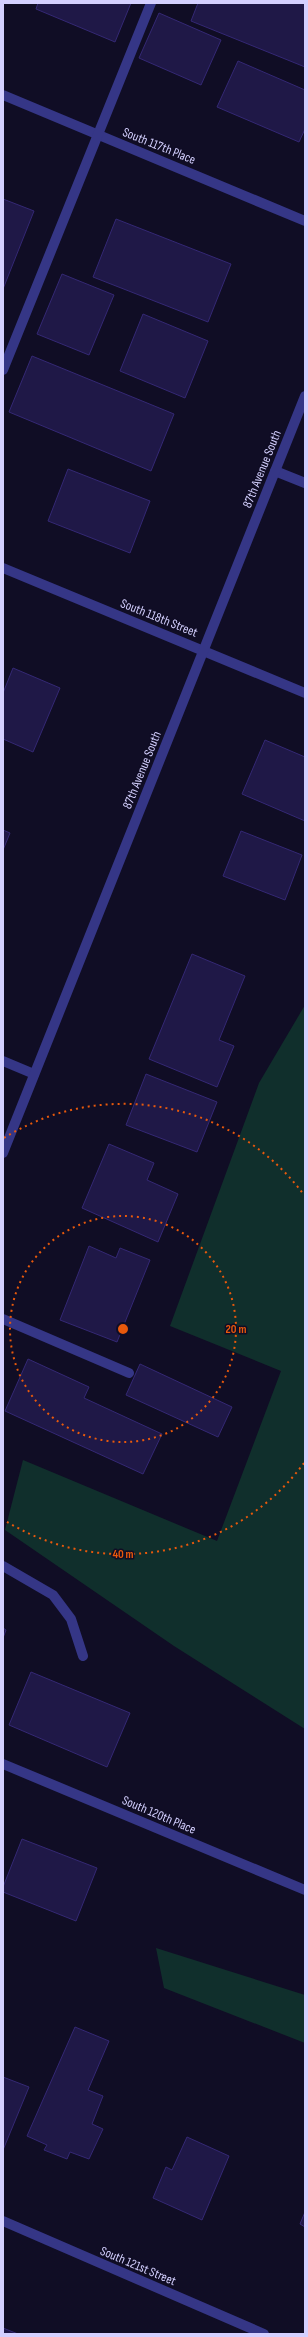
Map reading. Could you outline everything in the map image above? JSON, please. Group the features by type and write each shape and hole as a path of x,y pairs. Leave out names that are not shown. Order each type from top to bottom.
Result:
{"street":[{"path":"3,370 151,3"},
{"name":"South 117th Place","path":"3,95 305,221"},
{"name":"87th Avenue South","path":"3,1153 305,396"},
{"path":"275,471 305,482"},
{"name":"South 118th Street","path":"3,568 305,693"},
{"path":"3,1061 34,1074"},
{"path":"3,1319 128,1373"},
{"path":"3,1566 53,1595 71,1619 83,1656"},
{"name":"South 120th Place","path":"3,1764 305,1890"},
{"name":"South 121st Street","path":"3,2222 264,2334"}],"green space":[{"path":"305,1005 305,1729 174,1646 5,1530 23,1460 217,1541 281,1371 170,1326 259,1083"},
{"path":"156,1948 305,1995 305,2043 164,1988"}],"building":[{"path":"38,3 131,3 115,42 36,9"},
{"path":"198,3 305,3 305,67 191,21"},
{"path":"159,13 221,40 201,85 139,58"},
{"path":"238,61 305,90 305,129 299,142 217,107"},
{"path":"3,199 34,211 3,289"},
{"path":"116,219 231,264 208,322 93,277"},
{"path":"62,274 114,295 89,355 37,334"},
{"path":"143,314 208,341 185,398 120,371"},
{"path":"32,356 174,414 151,471 9,412"},
{"path":"68,469 150,501 130,553 48,521"},
{"path":"13,668 60,688 33,752 3,739 3,693"},
{"path":"265,740 305,757 305,821 242,794"},
{"path":"3,830 10,833 3,850"},
{"path":"241,831 302,855 285,900 223,876"},
{"path":"192,954 245,976 219,1040 234,1046 217,1087 149,1059"},
{"path":"146,1074 217,1102 197,1152 126,1125"},
{"path":"109,1144 154,1163 147,1180 178,1194 158,1242 82,1208"},
{"path":"89,1246 116,1258 120,1248 150,1260 117,1342 60,1320"},
{"path":"28,1359 89,1387 84,1398 162,1434 143,1474 5,1411"},
{"path":"140,1364 232,1407 218,1437 126,1395"},
{"path":"3,1628 6,1630 3,1638"},
{"path":"31,1672 130,1713 107,1767 9,1725"},
{"path":"22,1839 97,1868 76,1921 3,1892 3,1887"},
{"path":"75,2027 109,2041 88,2090 103,2096 92,2124 103,2129 89,2159 70,2152 67,2159 44,2150 47,2145 27,2136"},
{"path":"3,2077 29,2087 3,2150"},
{"path":"187,2137 229,2156 202,2220 153,2198 166,2167 172,2170"},
{"path":"305,2212 305,2227 300,2224"},
{"path":"3,2328 18,2334 3,2334"}]}
